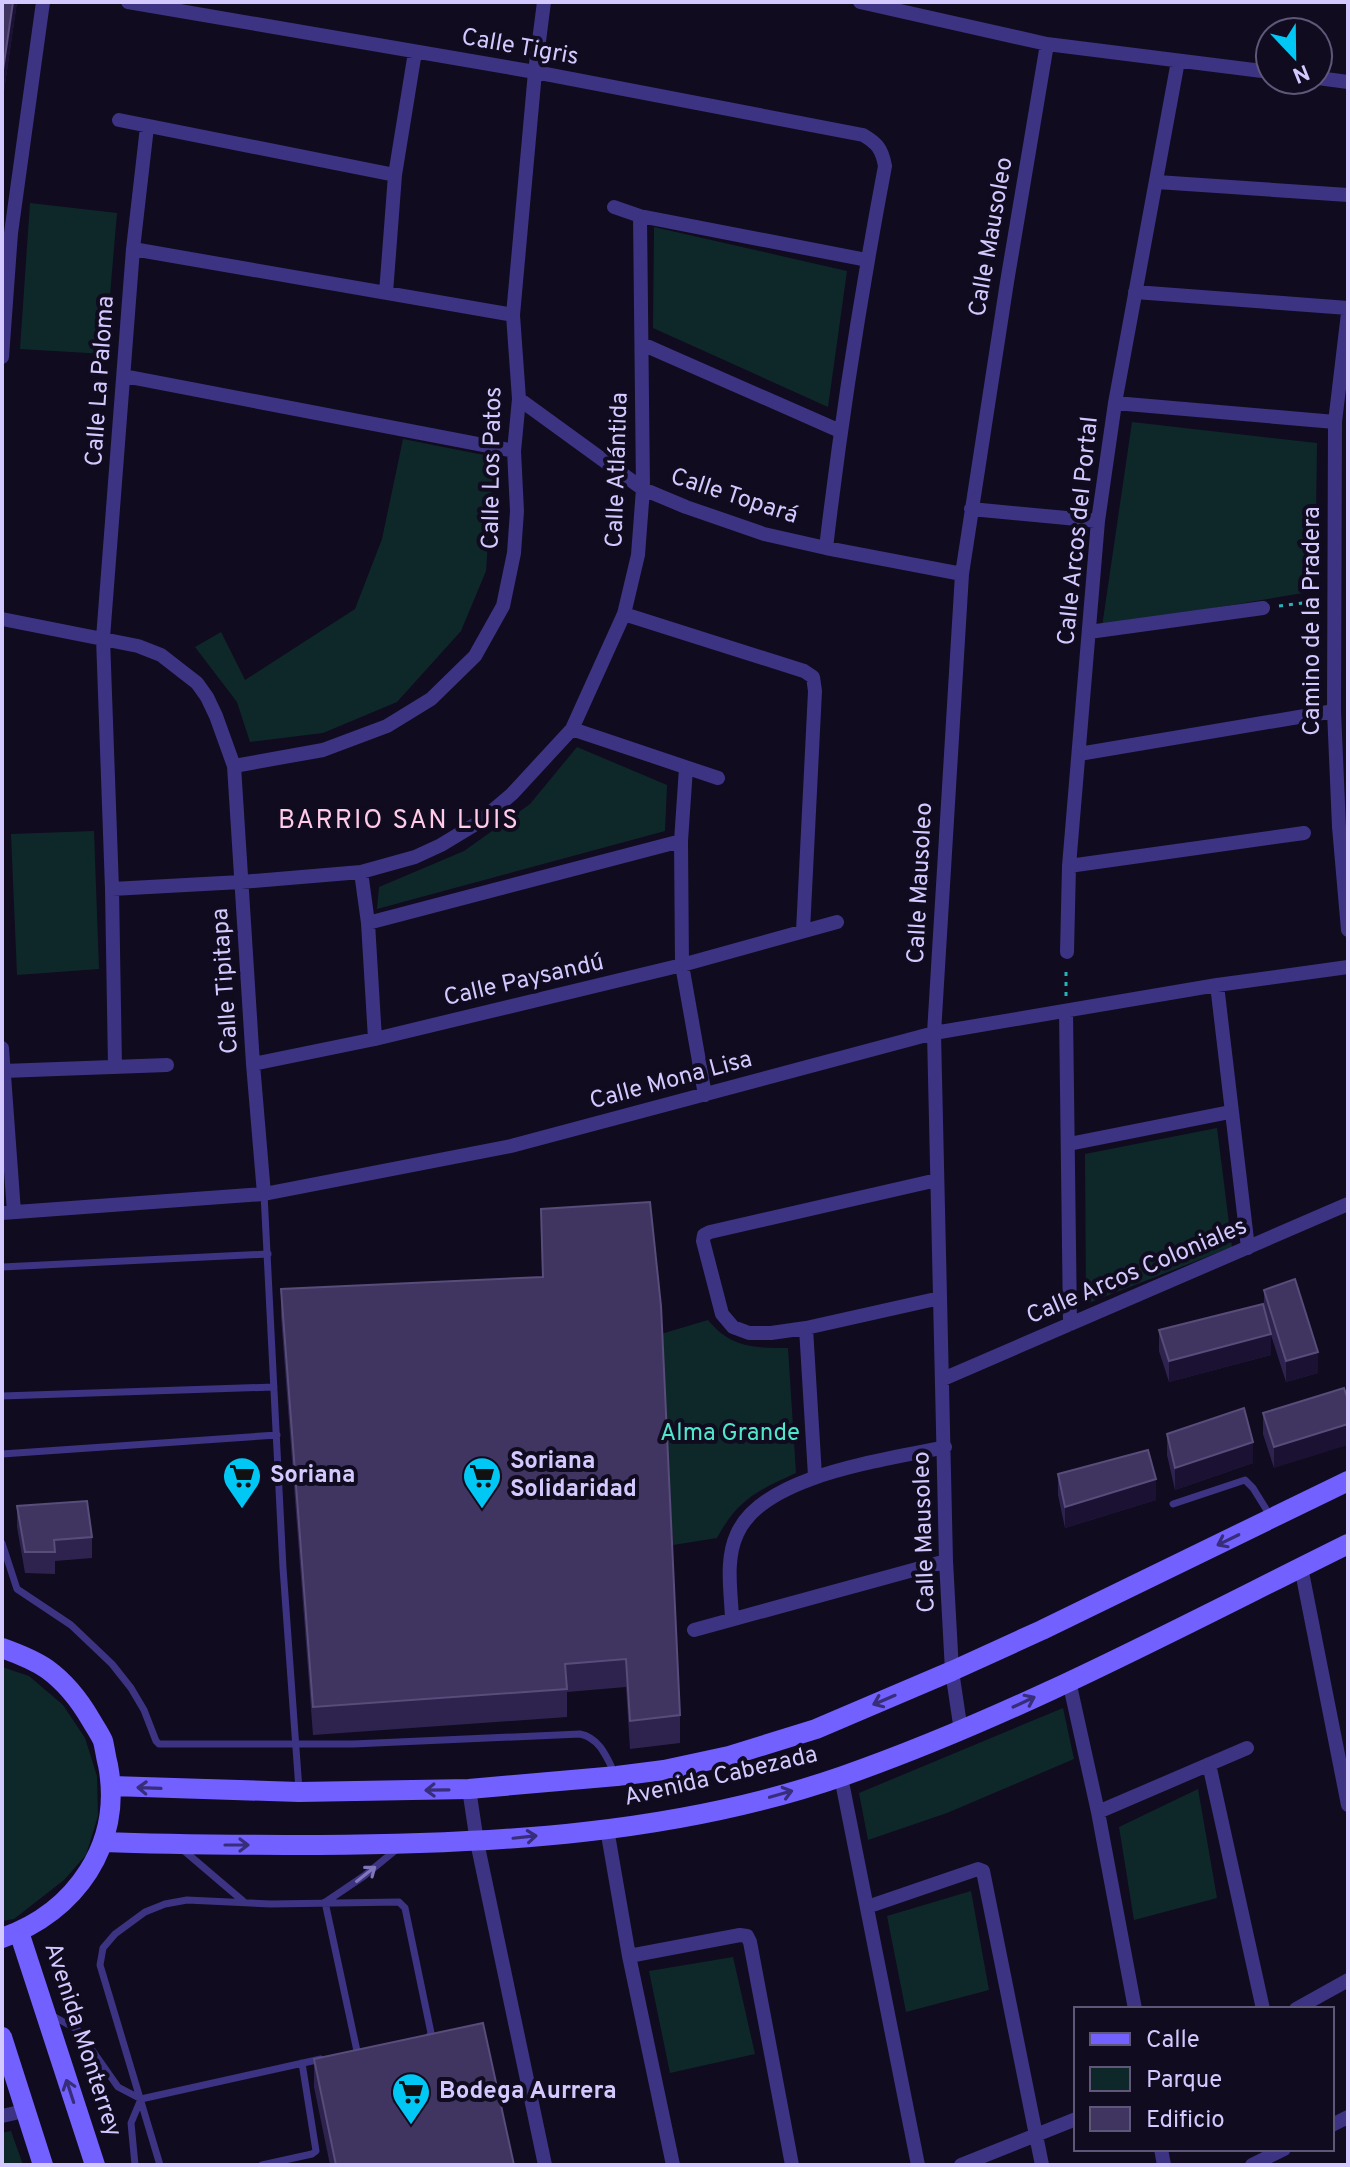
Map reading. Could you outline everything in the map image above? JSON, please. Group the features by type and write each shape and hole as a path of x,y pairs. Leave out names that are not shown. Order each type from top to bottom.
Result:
{"main road":[{"name":"Avenida Cabezada","path":"112,1786 299,1792 469,1789 617,1776 729,1756 816,1729 952,1671 1348,1481"},
{"name":"Avenida Cabezada","path":"104,1842 178,1845 477,1842 607,1829 727,1808 841,1777 961,1731 1348,1544"},
{"path":"2,1648 46,1669 80,1700 103,1741 112,1786 104,1842 84,1879 55,1910 10,1935"},
{"name":"Avenida Monterrey","path":"10,1935 44,2012 95,2165"},
{"path":"4,2050 43,2165"}],"street":[{"path":"2,357 7,232 43,2"},
{"name":"Calle Tigris","path":"128,2 535,72 863,135 875,142 882,152 885,166 867,260"},
{"name":"Calle Los Patos","path":"234,766 323,750 387,726 431,699 475,656 503,606 514,553 517,511 514,451 519,399 513,315 544,2"},
{"path":"860,2 1047,44 1254,70"},
{"name":"Calle Mausoleo","path":"961,1731 952,1671 946,1561 934,1033 962,574 1047,44"},
{"path":"386,293 395,175 415,52"},
{"name":"Calle Arcos del Portal","path":"1067,952 1069,866 1098,521 1115,403 1178,61"},
{"path":"119,120 395,175"},
{"name":"Calle La Paloma","path":"115,1067 103,638 133,249 147,127"},
{"path":"1157,182 1348,195"},
{"path":"614,207 640,216 867,260 840,431 826,548"},
{"name":"Calle Atlántida","path":"112,889 361,872 415,857 479,822 512,794 572,729 624,614 638,555 643,489 640,216"},
{"path":"133,249 513,315"},
{"path":"1135,292 1348,310"},
{"name":"Camino de la Pradera","path":"1348,310 1346,358 1335,422 1341,598 1334,711 1348,930"},
{"path":"642,344 840,431"},
{"path":"124,376 514,451"},
{"name":"Calle Topará","path":"519,399 643,489 686,507 764,534 962,574"},
{"path":"1115,403 1335,422"},
{"path":"971,509 1098,521"},
{"path":"1089,632 1263,608"},
{"path":"624,614 804,671 813,677 815,691 803,931"},
{"path":"2,619 103,638"},
{"name":"Calle Tipitapa","path":"103,638 161,655 197,683 216,716 234,766 264,1194"},
{"path":"1079,754 1334,711"},
{"path":"572,729 718,778"},
{"path":"686,768 681,841 682,965 705,1095"},
{"path":"1069,866 1304,833"},
{"path":"368,923 681,841"},
{"path":"361,872 368,923 375,1039"},
{"name":"Calle Paysandú","path":"253,1064 375,1039 682,965 837,922"},
{"name":"Calle Mona Lisa","path":"8,1213 264,1194 511,1146 934,1033 1217,985 1348,967"},
{"path":"1217,985 1248,1248"},
{"path":"1066,1012 1070,1324"},
{"path":"2,1048 8,1213"},
{"path":"3,1071 167,1065"},
{"path":"1069,1144 1230,1112"},
{"path":"937,1180 704,1235 703,1241 722,1314 733,1327 749,1333 806,1328 940,1298"},
{"name":"Calle Arcos Coloniales","path":"943,1379 1348,1204"},
{"path":"806,1328 815,1476"},
{"path":"732,1619 731,1554 736,1535 744,1521 769,1500 815,1476 945,1447"},
{"path":"694,1630 946,1561"},
{"path":"1301,1567 1348,1805"},
{"path":"1069,1681 1098,1812 1135,2007"},
{"path":"1098,1812 1247,1748"},
{"path":"1209,1764 1263,2007"},
{"path":"841,1777 918,2165"},
{"path":"469,1789 477,1842 545,2165"},
{"path":"607,1829 629,1956 673,2165"},
{"path":"867,1907 982,1869 1042,2165"},
{"path":"629,1956 747,1936 792,2165"},
{"path":"1300,2007 1348,1980"},
{"path":"2,2116 24,2111"},
{"path":"961,2165 1074,2120"},
{"path":"1252,2165 1280,2151"}],"lane":[{"path":"264,1194 283,1568 299,1792"},
{"path":"2,1267 268,1254"},
{"path":"2,1396 274,1387"},
{"path":"2,1454 277,1435"},
{"path":"1173,1504 1245,1480 1272,1519"},
{"path":"2,1543 17,1589 71,1625 112,1664 144,1710 157,1743 353,1744 580,1734 595,1740 617,1776"},
{"path":"325,1902 364,1876 404,1843"},
{"path":"178,1845 245,1903"},
{"path":"160,2165 100,1965 103,1948 145,1912 187,1900 245,1903 399,1902 404,1905 431,2033 428,2038 411,2041"},
{"path":"325,1902 357,2051"},
{"path":"44,2012 78,2030 118,2087 141,2099 330,2057"},
{"path":"343,2054 370,2049"},
{"path":"262,2165 316,2151 302,2063"},
{"path":"135,2165 131,2123 141,2099"}],"path":[{"path":"1263,608 1341,598"},
{"path":"1066,1012 1067,952"}],"green space":[{"path":"30,203 117,213 105,354 20,349"},
{"path":"654,227 847,271 828,407 653,328"},
{"path":"1132,422 1317,443 1315,591 1102,627"},
{"path":"403,439 494,457 486,571 461,631 397,702 323,733 250,742 237,702 195,647 221,632 245,680 355,609 382,539"},
{"path":"577,747 667,785 665,831 377,909 379,887 464,851 530,804"},
{"path":"94,831 99,969 17,975 11,834"},
{"path":"1217,1128 1232,1247 1086,1304 1085,1154"},
{"name":"Alma Grande","path":"708,1320 734,1341 764,1348 788,1348 796,1473 770,1485 741,1505 717,1538 673,1545 661,1334"},
{"path":"2,1667 29,1676 63,1705 85,1738 97,1776 98,1816 86,1855 64,1880 14,1919 2,1921"},
{"path":"1063,1708 1074,1759 947,1813 868,1840 859,1793"},
{"path":"1198,1789 1217,1898 1134,1920 1119,1827"},
{"path":"971,1891 989,1990 906,2012 887,1916"},
{"path":"733,1957 755,2054 670,2073 649,1971"},
{"path":"11,2131 23,2165 2,2165 2,2133"}],"building":[{"path":"2,2 13,2 3,70 2,70"},
{"name":"Soriana Solidaridad","path":"650,1202 661,1306 680,1715 630,1721 626,1659 565,1664 567,1689 313,1707 281,1289 543,1277 541,1209"},
{"path":"1295,1279 1318,1352 1286,1361 1264,1290"},
{"path":"1263,1304 1271,1334 1169,1361 1159,1330"},
{"path":"1344,1388 1348,1400 1348,1424 1274,1447 1263,1413"},
{"path":"1244,1408 1253,1442 1175,1468 1167,1434"},
{"path":"1148,1450 1156,1479 1065,1507 1058,1474"},
{"path":"87,1501 92,1537 54,1540 55,1552 25,1552 17,1506"},
{"name":"Bodega Aurrera","path":"483,2023 514,2165 336,2165 314,2059"}],"place":[{"name":"Soriana","path":"242,1510"},
{"name":"Soriana Solidaridad","path":"482,1510"},
{"name":"Bodega Aurrera","path":"411,2126"}],"district":[{"name":"BARRIO SAN LUIS","path":"399,821"}]}
